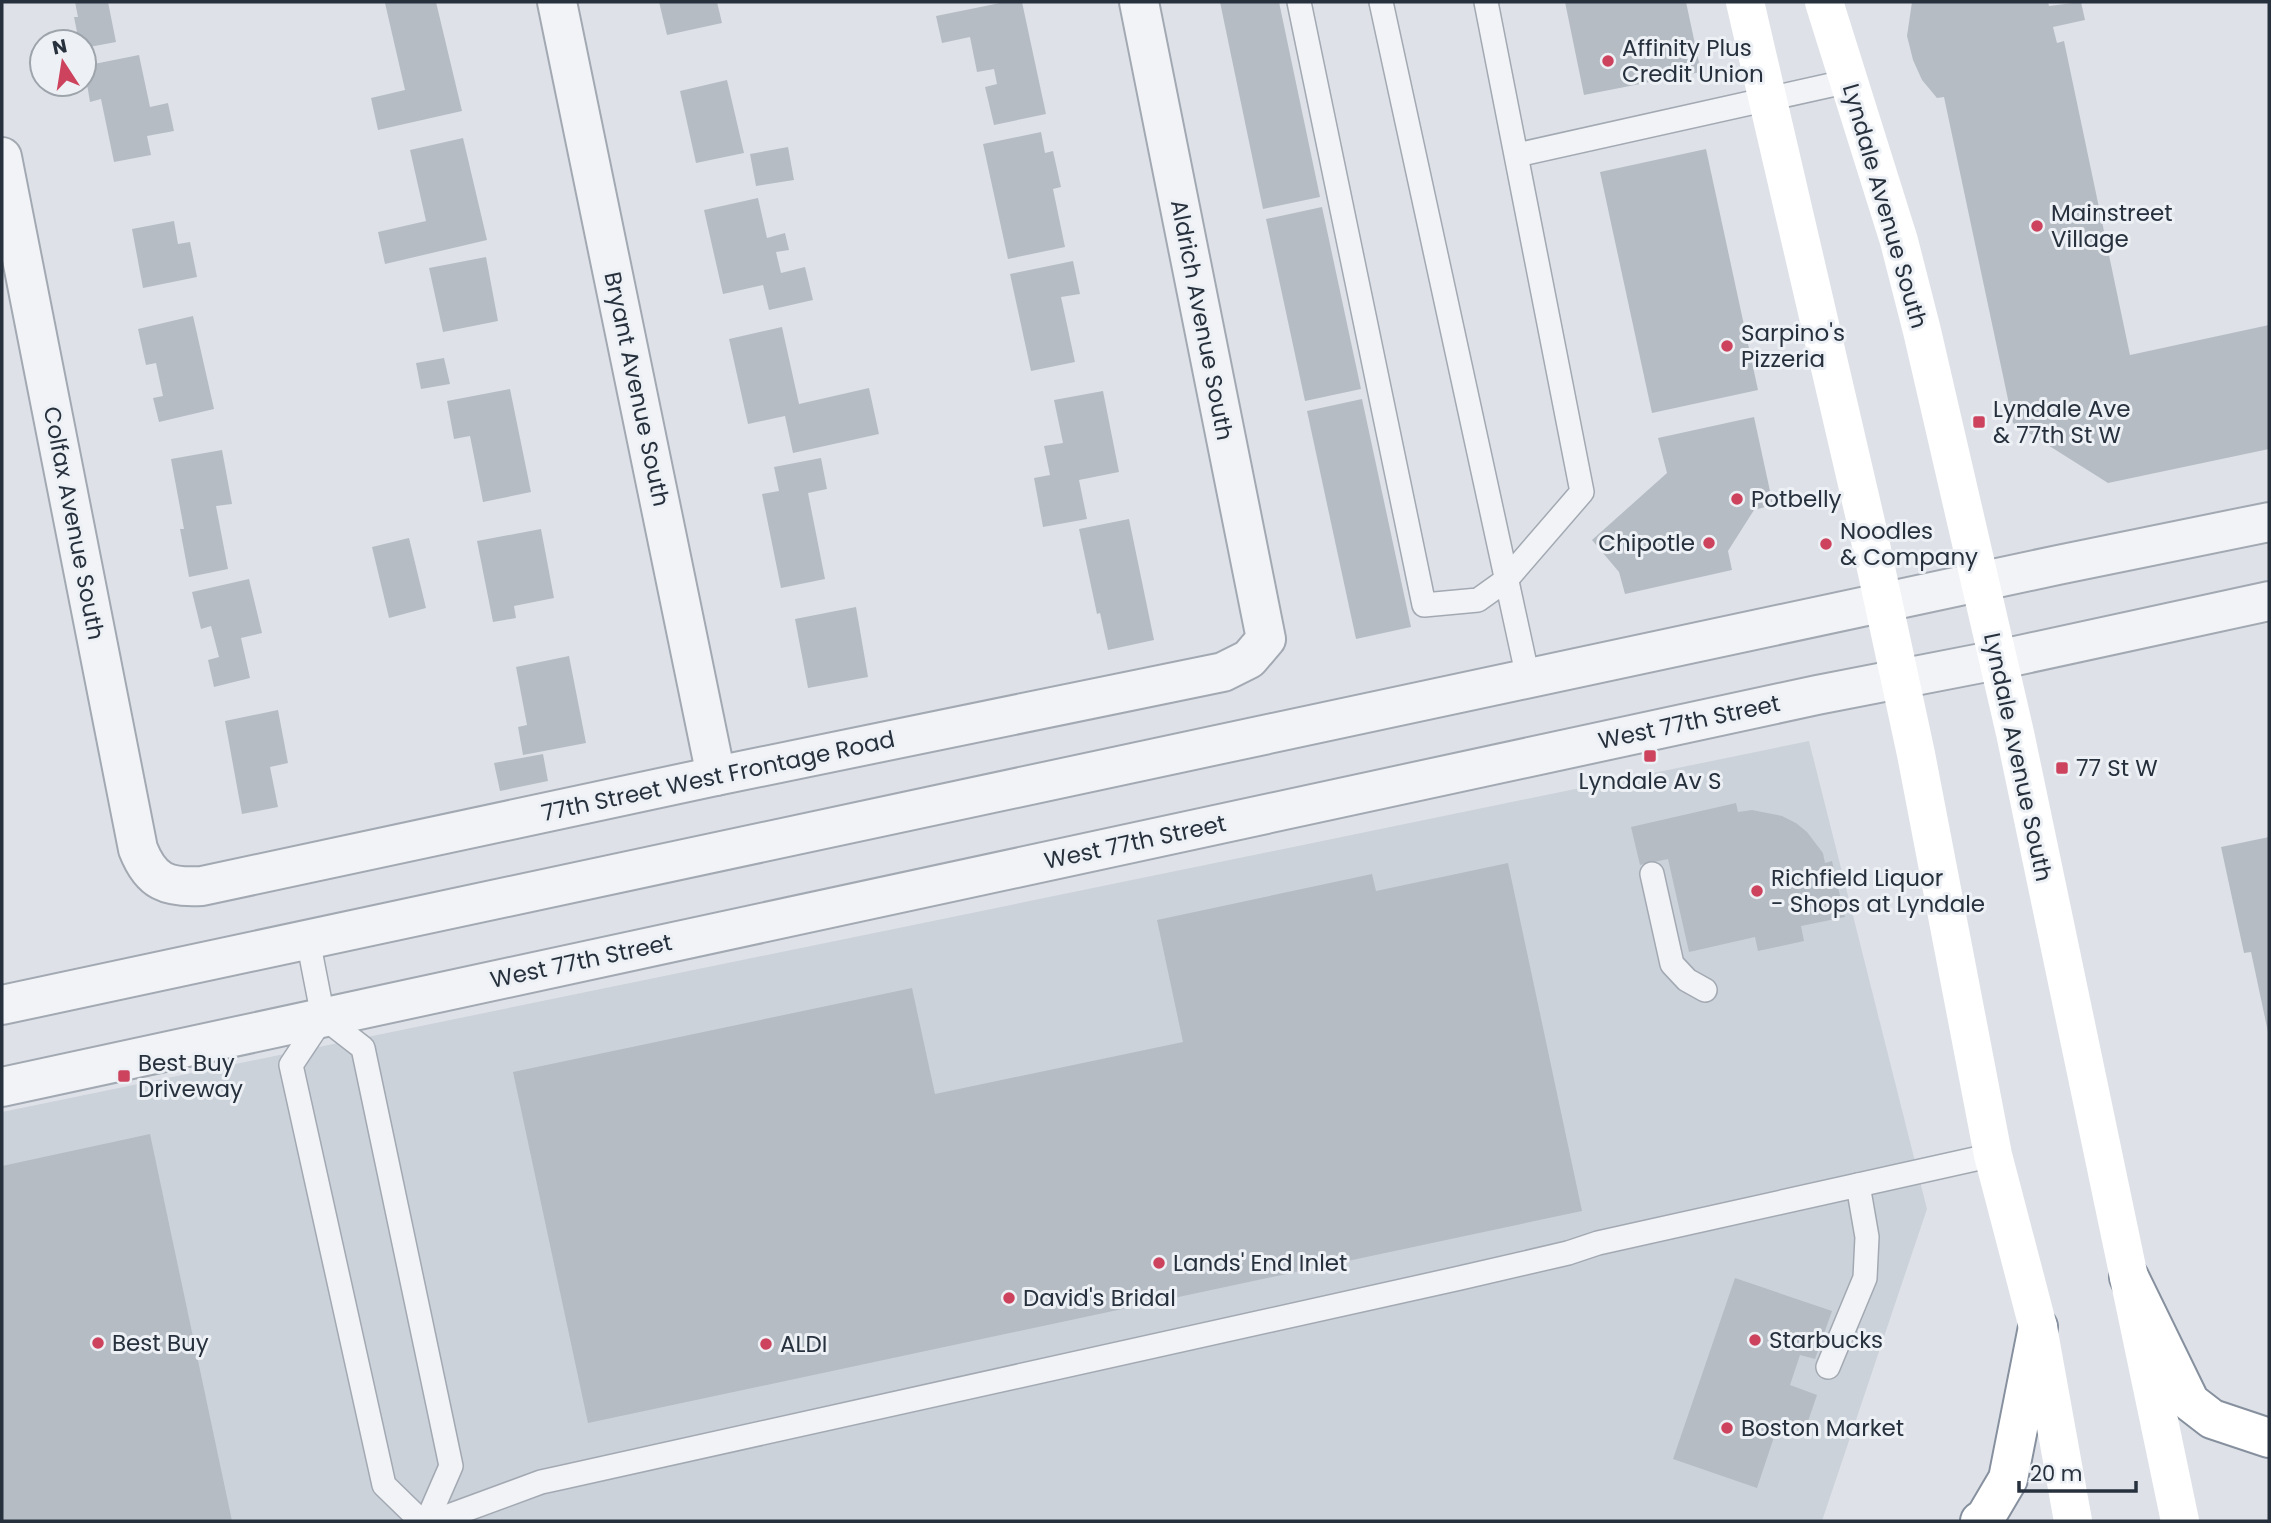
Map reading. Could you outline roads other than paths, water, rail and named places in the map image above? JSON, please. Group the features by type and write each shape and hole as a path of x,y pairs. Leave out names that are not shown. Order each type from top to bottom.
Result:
{"main road":[{"path":"1745,2 1868,531 1916,754 1993,1155 2038,1327 2073,1521"},
{"name":"Lyndale Avenue South","path":"1824,2 1899,241 2015,733 2180,1521"},
{"path":"2129,1277 2189,1402 2212,1419 2269,1438"},
{"path":"1980,1521 1986,1518 2008,1479 2038,1327"}],"street":[{"name":"Bryant Avenue South","path":"557,2 716,776"},
{"name":"Aldrich Avenue South","path":"1139,2 1266,639"},
{"name":"Colfax Avenue South","path":"2,157 138,849 145,868 161,881"},
{"path":"2,1005 2269,522"},
{"name":"West 77th Street","path":"2,1087 2269,601"},
{"name":"77th Street West Frontage Road","path":"161,881 181,887 202,886 716,776 1223,672 1249,659 1266,639"}],"lane":[{"path":"1298,2 1424,605 1478,600 1506,580 1582,492 1486,2"},
{"path":"1381,2 1528,678"},
{"path":"1517,155 1849,81"},
{"path":"1652,874 1672,964 1687,980 1705,990"},
{"path":"308,940 323,1017 363,1048 451,1466 426,1521"},
{"path":"323,1017 292,1065 384,1485 421,1521"},
{"path":"435,1521 541,1482 1434,1284 1568,1253 1598,1242 1993,1155"},
{"path":"1828,1367 1865,1278 1867,1237 1858,1185"}],"place":[{"name":"Affinity Plus Credit Union","path":"1608,61"},
{"name":"Mainstreet Village","path":"2037,226"},
{"name":"Sarpino's Pizzeria","path":"1727,346"},
{"name":"Lyndale Ave & 77th St W","path":"1979,422"},
{"name":"Potbelly","path":"1737,499"},
{"name":"Chipotle","path":"1709,543"},
{"name":"Noodles & Company","path":"1826,544"},
{"name":"Lyndale Av S","path":"1650,756"},
{"name":"77 St W","path":"2062,768"},
{"name":"Richfield Liquor - Shops at Lyndale","path":"1757,891"},
{"name":"Best Buy Driveway","path":"124,1076"},
{"name":"Lands' End Inlet","path":"1159,1263"},
{"name":"David's Bridal","path":"1009,1298"},
{"name":"Starbucks","path":"1755,1340"},
{"name":"Best Buy","path":"98,1343"},
{"name":"ALDI","path":"766,1344"},
{"name":"Boston Market","path":"1727,1428"}]}
